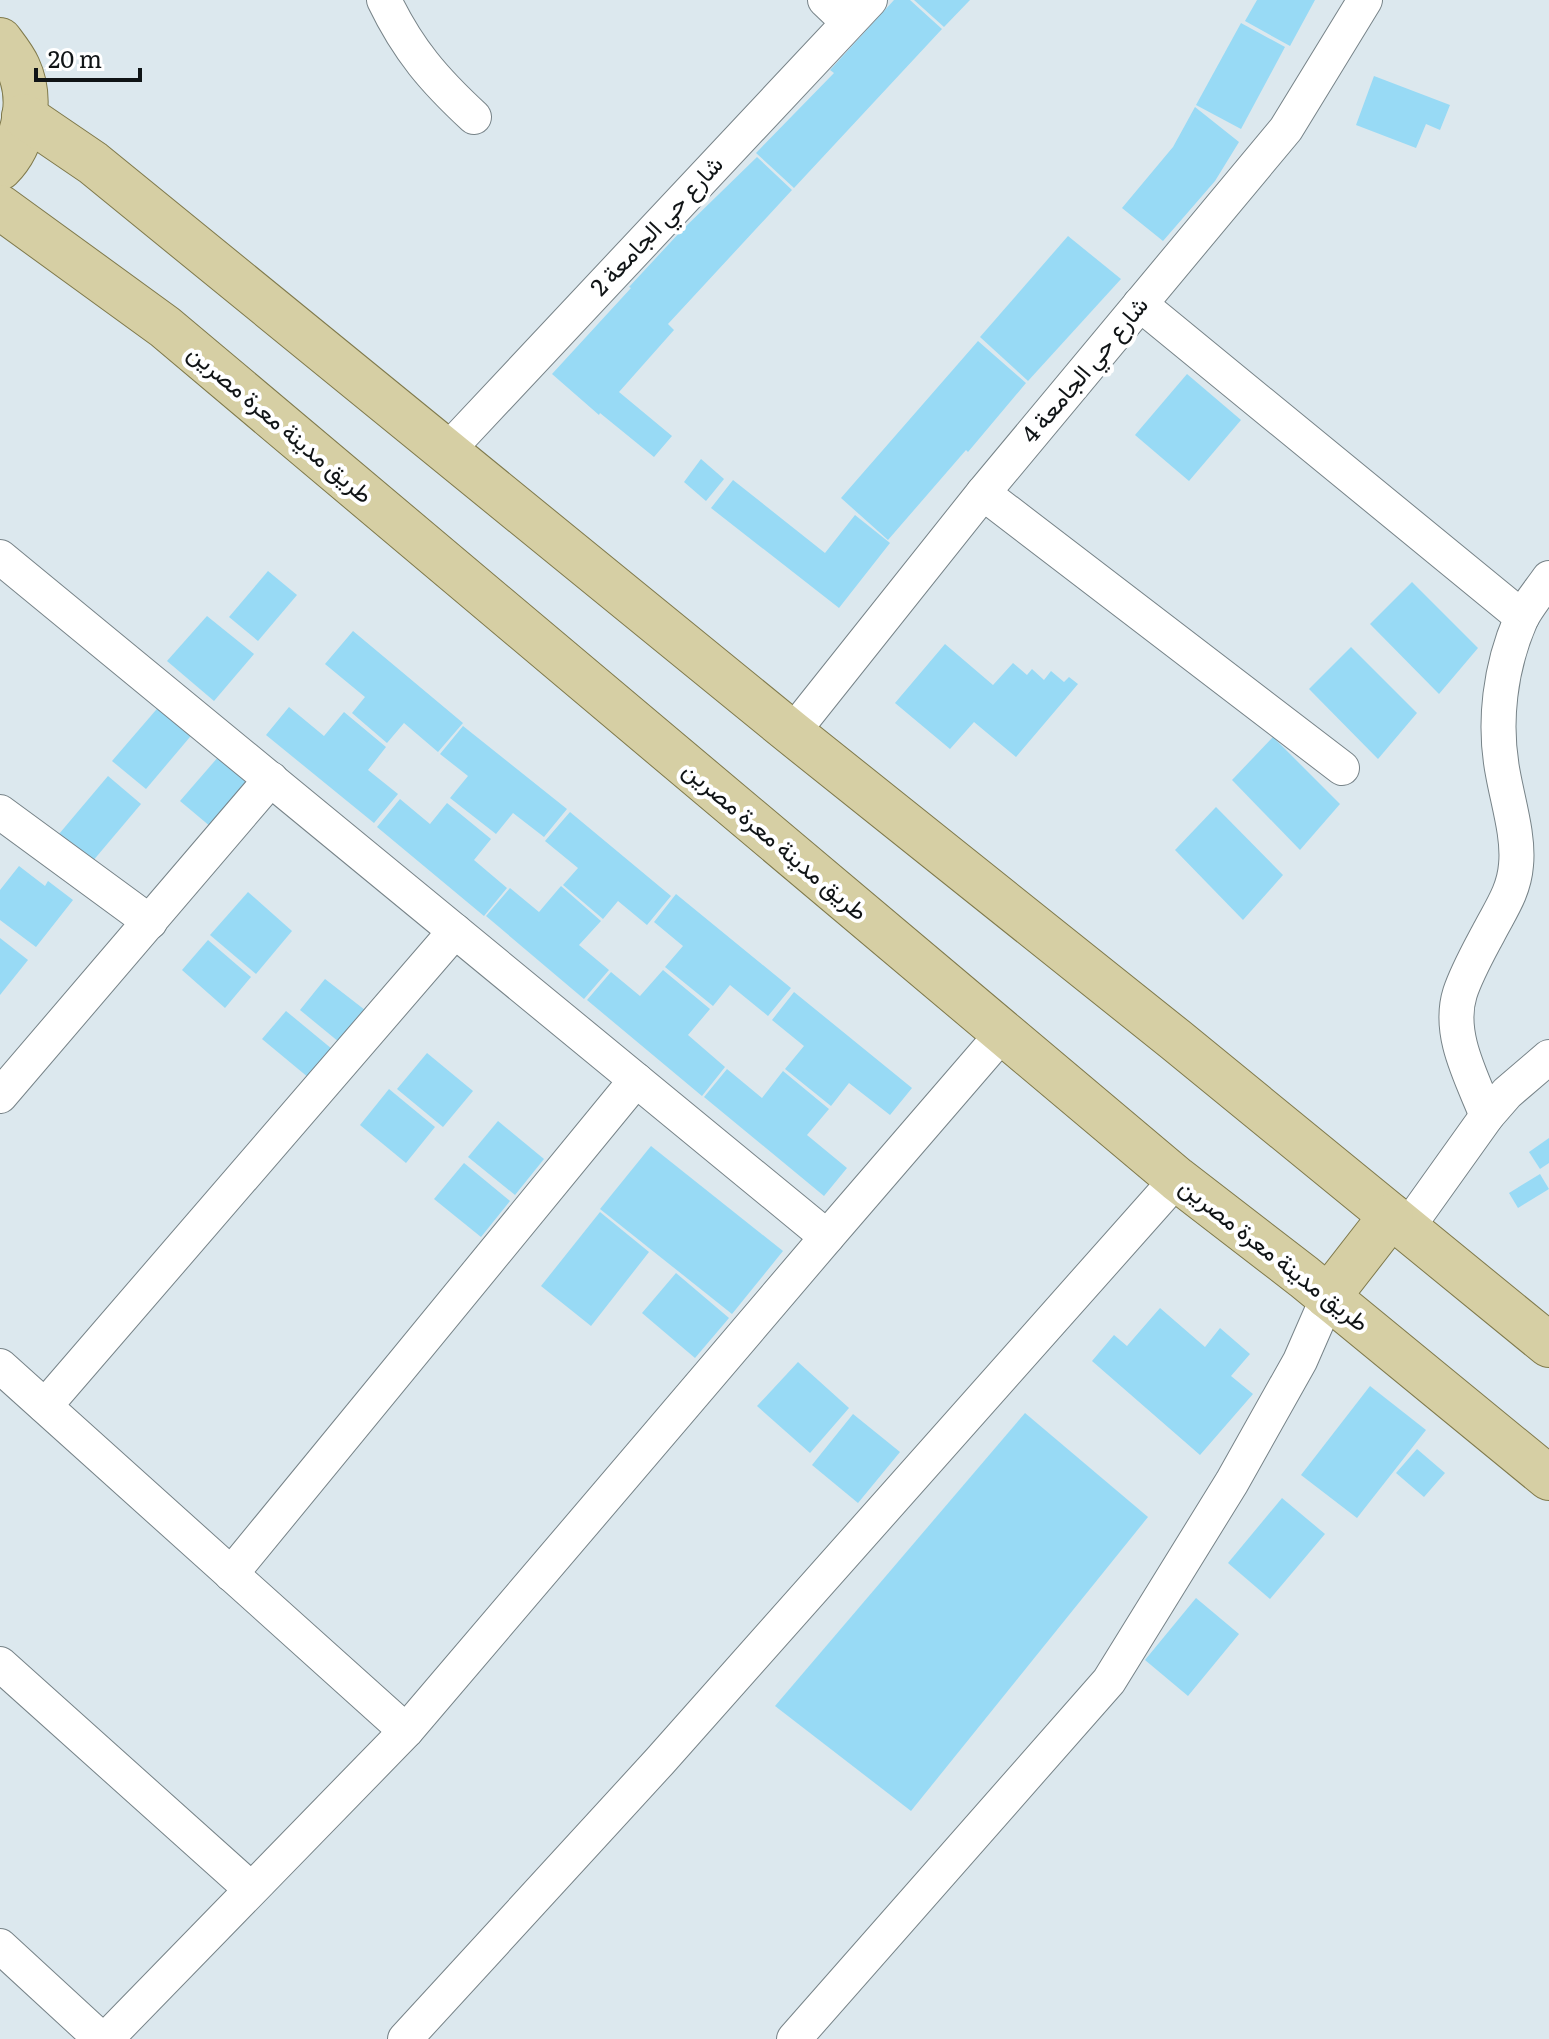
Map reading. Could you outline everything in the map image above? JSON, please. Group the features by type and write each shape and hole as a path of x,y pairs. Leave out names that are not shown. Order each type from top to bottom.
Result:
{"main road":[{"path":"0,39 18,67 26,98 22,133 0,168"},
{"path":"24,116 93,163 1549,1345"},
{"name":"طريق مدينة معرة مصرين","path":"0,207 165,327 1177,1179 1304,1277 1549,1478"},
{"path":"1328,1297 1399,1222"}],"street":[{"path":"384,0 419,61 474,117"},
{"name":"شارع حي الجامعة 4","path":"792,733 983,493 1286,129 1365,0"},
{"name":"شارع حي الجامعة 2","path":"446,452 848,7"},
{"path":"1140,304 1522,617"},
{"path":"983,493 1342,768"},
{"path":"0,557 827,1237"},
{"path":"1487,1116 1461,1048 1457,1016 1460,994 1514,881 1517,861 1515,841 1500,758 1500,695 1506,664 1522,617 1549,578"},
{"path":"0,1096 271,779"},
{"path":"0,812 150,922"},
{"path":"45,1406 455,931"},
{"path":"0,1946 104,2039 406,1731 1003,1033"},
{"path":"1399,1222 1507,1093 1549,1057"},
{"path":"231,1574 636,1080"},
{"path":"405,2039 670,1749 1177,1179"},
{"path":"794,2039 1109,1681 1232,1482 1300,1361 1328,1297"},
{"path":"0,1366 406,1731"},
{"path":"0,1664 251,1889"}],"building":[{"path":"894,0 910,0 942,29 794,188 756,153 834,73 830,70"},
{"path":"914,0 970,0 944,27"},
{"path":"1257,0 1315,0 1290,46 1245,21"},
{"path":"1241,23 1285,47 1241,129 1196,105"},
{"path":"1374,76 1450,105 1440,130 1426,124 1416,148 1356,125"},
{"path":"1195,107 1239,142 1215,181 1163,241 1122,208 1173,147"},
{"path":"757,157 792,190 668,324 674,330 619,392 672,436 654,457 552,374 681,231"},
{"path":"1068,236 1121,279 1028,381 980,337"},
{"path":"978,341 1026,383 888,540 841,498"},
{"path":"1187,374 1241,420 1189,481 1135,435"},
{"path":"701,459 724,479 706,501 684,482"},
{"path":"733,480 825,553 855,515 890,543 839,608 711,508"},
{"path":"268,571 297,595 258,641 229,617"},
{"path":"1412,582 1478,648 1439,694 1370,624"},
{"path":"207,616 254,654 214,701 167,661"},
{"path":"353,631 463,723 438,752 404,723 387,743 352,713 365,697 325,664"},
{"path":"945,644 993,685 1013,663 1027,675 1032,669 1044,680 1051,671 1064,682 1069,677 1078,684 1016,757 974,722 950,749 895,703"},
{"path":"1351,647 1417,713 1378,759 1309,689"},
{"path":"162,703 195,731 146,789 112,761"},
{"path":"289,707 324,736 344,712 386,747 368,770 398,794 374,823 266,735"},
{"path":"463,726 567,809 544,837 513,813 496,834 450,798 468,776 440,754"},
{"path":"1273,737 1340,804 1300,850 1232,780"},
{"path":"219,756 248,783 211,827 180,801"},
{"path":"108,776 141,804 92,862 59,834"},
{"path":"400,799 430,824 447,803 491,839 474,860 507,888 484,916 377,827"},
{"path":"1216,807 1283,875 1243,920 1175,850"},
{"path":"570,812 671,896 647,925 618,901 603,919 563,885 578,868 545,841"},
{"path":"19,866 45,886 48,881 73,900 36,947 0,920 0,890"},
{"path":"561,886 601,921 579,945 609,970 584,999 486,916 510,888 539,912"},
{"path":"248,892 292,931 256,974 210,935"},
{"path":"676,894 791,988 768,1016 730,985 713,1006 665,967 683,946 654,922"},
{"path":"0,938 28,960 0,995"},
{"path":"208,940 251,977 225,1008 182,970"},
{"path":"663,970 710,1009 688,1035 725,1067 702,1096 587,1000 611,972 640,996"},
{"path":"325,979 365,1010 339,1042 300,1010"},
{"path":"794,992 912,1088 890,1115 849,1083 831,1106 785,1069 804,1046 772,1020"},
{"path":"286,1011 332,1049 309,1078 262,1039"},
{"path":"427,1053 473,1091 443,1127 397,1089"},
{"path":"727,1069 762,1098 783,1071 829,1109 807,1135 847,1168 824,1196 704,1097"},
{"path":"389,1089 435,1127 406,1163 360,1125"},
{"path":"498,1121 544,1159 515,1195 468,1157"},
{"path":"1549,1138 1549,1163 1540,1169 1529,1152"},
{"path":"651,1146 783,1251 732,1314 600,1209"},
{"path":"464,1163 510,1201 481,1237 434,1199"},
{"path":"1540,1174 1549,1189 1518,1208 1509,1193"},
{"path":"600,1212 649,1252 591,1326 541,1286"},
{"path":"676,1273 729,1318 695,1358 642,1313"},
{"path":"1160,1308 1205,1347 1220,1328 1250,1354 1231,1376 1253,1394 1200,1455 1092,1361 1114,1335 1127,1346"},
{"path":"798,1362 849,1408 810,1453 757,1406"},
{"path":"1370,1386 1426,1430 1357,1518 1301,1475"},
{"path":"1025,1413 1148,1517 911,1811 775,1706"},
{"path":"853,1414 900,1452 858,1503 812,1465"},
{"path":"1417,1449 1445,1473 1424,1497 1396,1473"},
{"path":"1282,1498 1325,1534 1270,1599 1228,1563"},
{"path":"1196,1598 1239,1634 1188,1696 1145,1660"}]}
